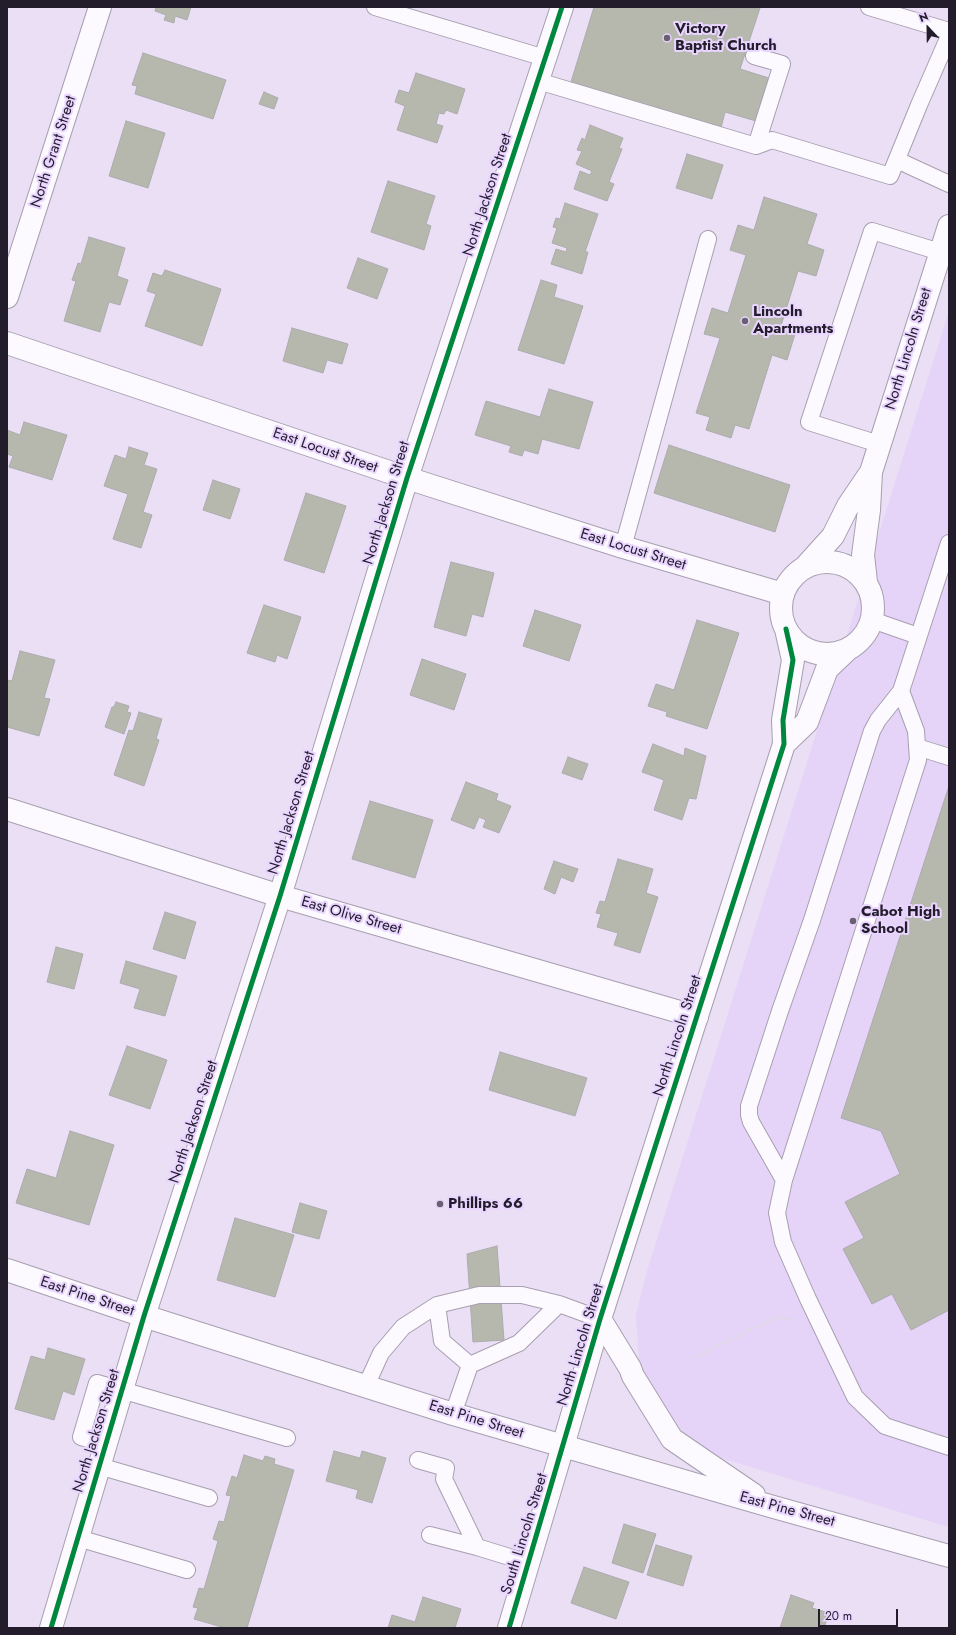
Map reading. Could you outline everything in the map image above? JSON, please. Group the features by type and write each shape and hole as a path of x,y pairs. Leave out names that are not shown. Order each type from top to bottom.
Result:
{"street":[{"name":"North Grant Street","path":"7,297 100,7"},
{"name":"North Jackson Street","path":"51,1628 144,1316 280,896 407,478 562,7"},
{"name":"North Lincoln Street","path":"866,582 863,555 869,510 871,472 949,226"},
{"name":"East Locust Street","path":"7,343 407,478 622,547 783,594"},
{"name":"North Lincoln Street","path":"563,1446 600,1319 784,744 783,720 793,660 786,629 781,617 783,594 788,583 796,573 805,566 833,536 848,506 871,472"},
{"name":"North Lincoln Street","path":"784,744 807,722 827,669 864,636 872,620 874,604 866,582 850,567 840,563 828,561 817,562 805,566"},
{"name":"North Lincoln Street","path":"786,629 797,642 812,652 830,654 847,650"},
{"name":"East Olive Street","path":"7,809 280,896 697,1017"},
{"name":"East Pine Street","path":"7,1270 144,1316 453,1414 949,1556"},
{"path":"600,1319 630,1368 632,1376 672,1439 770,1506"},
{"name":"South Lincoln Street","path":"509,1628 563,1446"}],"lane":[{"path":"375,7 545,58"},
{"path":"869,7 949,31"},
{"path":"538,81 756,146 772,140 890,176 949,36"},
{"path":"754,56 782,64 756,146"},
{"path":"897,160 949,184"},
{"path":"880,444 809,422 872,230 940,252"},
{"path":"622,547 708,239"},
{"path":"784,1180 751,1122 749,1106 812,920 872,731 878,720 901,691 918,636 946,559 949,543"},
{"path":"872,620 918,636"},
{"path":"901,691 916,731 918,760 784,1180 776,1213 783,1242 815,1315 855,1397 885,1426 949,1447"},
{"path":"917,747 949,757"},
{"path":"366,1386 381,1353 403,1327 437,1305 479,1295 522,1295 559,1304 600,1319"},
{"path":"453,1414 470,1365 519,1343 559,1304"},
{"path":"437,1305 442,1341 470,1365"},
{"path":"122,1390 287,1438"},
{"path":"418,1460 446,1468 444,1479 477,1547"},
{"path":"99,1466 209,1498"},
{"path":"430,1536 477,1547 529,1563"},
{"path":"78,1538 187,1570"}],"path":[{"path":"695,1357 776,1317 801,1321 815,1315"}],"shaded area":[{"name":"Cabot High School","path":"949,311 949,1527 721,1458 684,1434 656,1400 639,1359 636,1315 647,1271"}],"building":[{"path":"156,7 191,7 187,20 175,16 174,23 164,20 166,15 155,11"},
{"name":"Victory Baptist Church","path":"594,7 760,8 740,69 769,78 756,121 725,112 721,128 571,82"},
{"path":"143,53 226,80 213,119 135,94 137,86 132,85"},
{"path":"416,73 465,89 457,114 446,110 444,114 439,113 436,124 443,126 437,143 397,130 405,106 395,102 399,90 409,93"},
{"path":"264,92 278,98 274,109 259,104"},
{"path":"126,121 165,133 148,188 109,176"},
{"path":"590,125 623,138 619,148 622,149 609,182 614,184 607,201 574,189 580,171 590,175 592,171 576,164 582,151 577,150 582,138 585,140"},
{"path":"687,154 723,165 712,199 676,188"},
{"path":"388,181 435,196 426,224 431,226 424,250 371,232"},
{"name":"Lincoln Apartments","path":"764,197 817,214 807,244 824,250 816,276 798,271 780,329 795,334 787,360 772,355 749,429 735,425 731,438 706,430 710,417 696,413 720,338 704,334 712,308 728,313 746,255 730,250 738,225 754,230"},
{"path":"565,203 598,214 585,252 588,252 582,274 551,264 556,249 566,252 567,248 552,243 557,228 553,227 556,218 560,219"},
{"path":"89,237 125,248 117,276 128,280 120,305 109,302 100,332 64,321 76,281 72,280 78,263 81,264"},
{"path":"358,258 388,269 377,299 347,288"},
{"path":"165,270 221,289 202,346 145,326 156,294 147,291 153,273 162,276"},
{"path":"541,280 557,285 554,297 583,306 564,364 518,350"},
{"path":"292,328 348,344 342,364 327,360 323,373 283,361"},
{"path":"549,389 593,402 579,449 542,439 538,454 524,450 522,456 509,452 511,446 475,435 486,401 540,417"},
{"path":"24,422 67,435 52,480 9,467 13,456 7,454 7,430 20,435"},
{"path":"669,445 790,485 775,532 654,493"},
{"path":"129,447 148,453 144,465 157,469 143,512 152,515 141,548 113,539 128,494 104,486 115,455 126,459"},
{"path":"213,480 240,489 230,519 203,510"},
{"path":"306,493 346,506 324,573 284,560"},
{"path":"451,562 494,573 483,617 472,614 466,636 434,627"},
{"path":"264,605 301,617 287,659 277,655 275,662 247,653"},
{"path":"535,610 581,625 569,661 523,646"},
{"path":"697,620 739,633 707,729 666,716 667,712 648,706 656,684 674,690"},
{"path":"20,651 55,660 44,698 50,699 39,736 7,727 7,680 12,681"},
{"path":"422,659 466,674 454,710 410,695"},
{"path":"116,702 129,706 127,712 131,713 124,734 105,727 112,707 114,707"},
{"path":"139,712 162,719 156,739 159,740 144,786 114,775 129,730 133,731"},
{"path":"653,744 684,756 685,748 706,756 696,799 689,798 682,820 654,810 664,780 642,772"},
{"path":"568,757 588,764 582,780 562,773"},
{"path":"466,782 498,794 496,800 511,806 499,833 483,827 486,820 479,817 474,829 451,820"},
{"path":"949,786 949,1310 911,1330 892,1294 872,1304 843,1249 864,1238 845,1202 900,1174 881,1131 841,1118"},
{"path":"370,801 433,820 415,878 352,859"},
{"path":"618,859 653,869 646,893 658,897 640,953 614,945 618,933 597,927 601,914 596,913 600,901 605,902"},
{"path":"554,861 578,869 573,882 561,877 555,894 544,889"},
{"path":"165,912 196,922 185,959 153,949"},
{"path":"56,947 83,954 74,989 47,982"},
{"path":"126,961 177,976 165,1016 134,1008 140,989 120,983"},
{"path":"127,1046 167,1060 150,1109 109,1095"},
{"path":"500,1052 587,1078 575,1116 489,1090"},
{"path":"70,1131 114,1145 89,1225 16,1203 27,1169 56,1178"},
{"path":"300,1203 327,1211 319,1239 292,1232"},
{"path":"235,1218 294,1235 275,1297 217,1280"},
{"path":"497,1246 504,1340 473,1342 467,1254"},
{"path":"48,1348 85,1359 74,1395 63,1391 54,1420 15,1409 31,1356 45,1360"},
{"path":"334,1451 360,1458 362,1451 386,1458 372,1503 356,1498 358,1490 326,1481"},
{"path":"244,1455 263,1461 265,1456 275,1459 274,1464 294,1470 247,1628 225,1628 194,1619 198,1608 193,1607 199,1588 204,1589 218,1541 213,1539 219,1521 224,1522 231,1496 226,1495 232,1476 237,1478"},
{"path":"624,1524 656,1534 643,1573 612,1563"},
{"path":"656,1545 692,1556 683,1586 647,1575"},
{"path":"584,1567 629,1582 616,1619 571,1603"},
{"path":"791,1595 814,1603 812,1608 829,1613 824,1628 780,1628"},
{"path":"423,1597 461,1609 455,1628 388,1628 392,1615 415,1622"}],"cycle path":[{"path":"51,1628 144,1316 280,896 407,478 562,7"},
{"path":"509,1628 600,1319 784,744 783,720 793,660 786,629"}],"place":[{"name":"Victory Baptist Church","path":"667,38"},
{"name":"Lincoln Apartments","path":"745,321"},
{"name":"Cabot High School","path":"853,921"},
{"name":"Phillips 66","path":"440,1204"}]}
